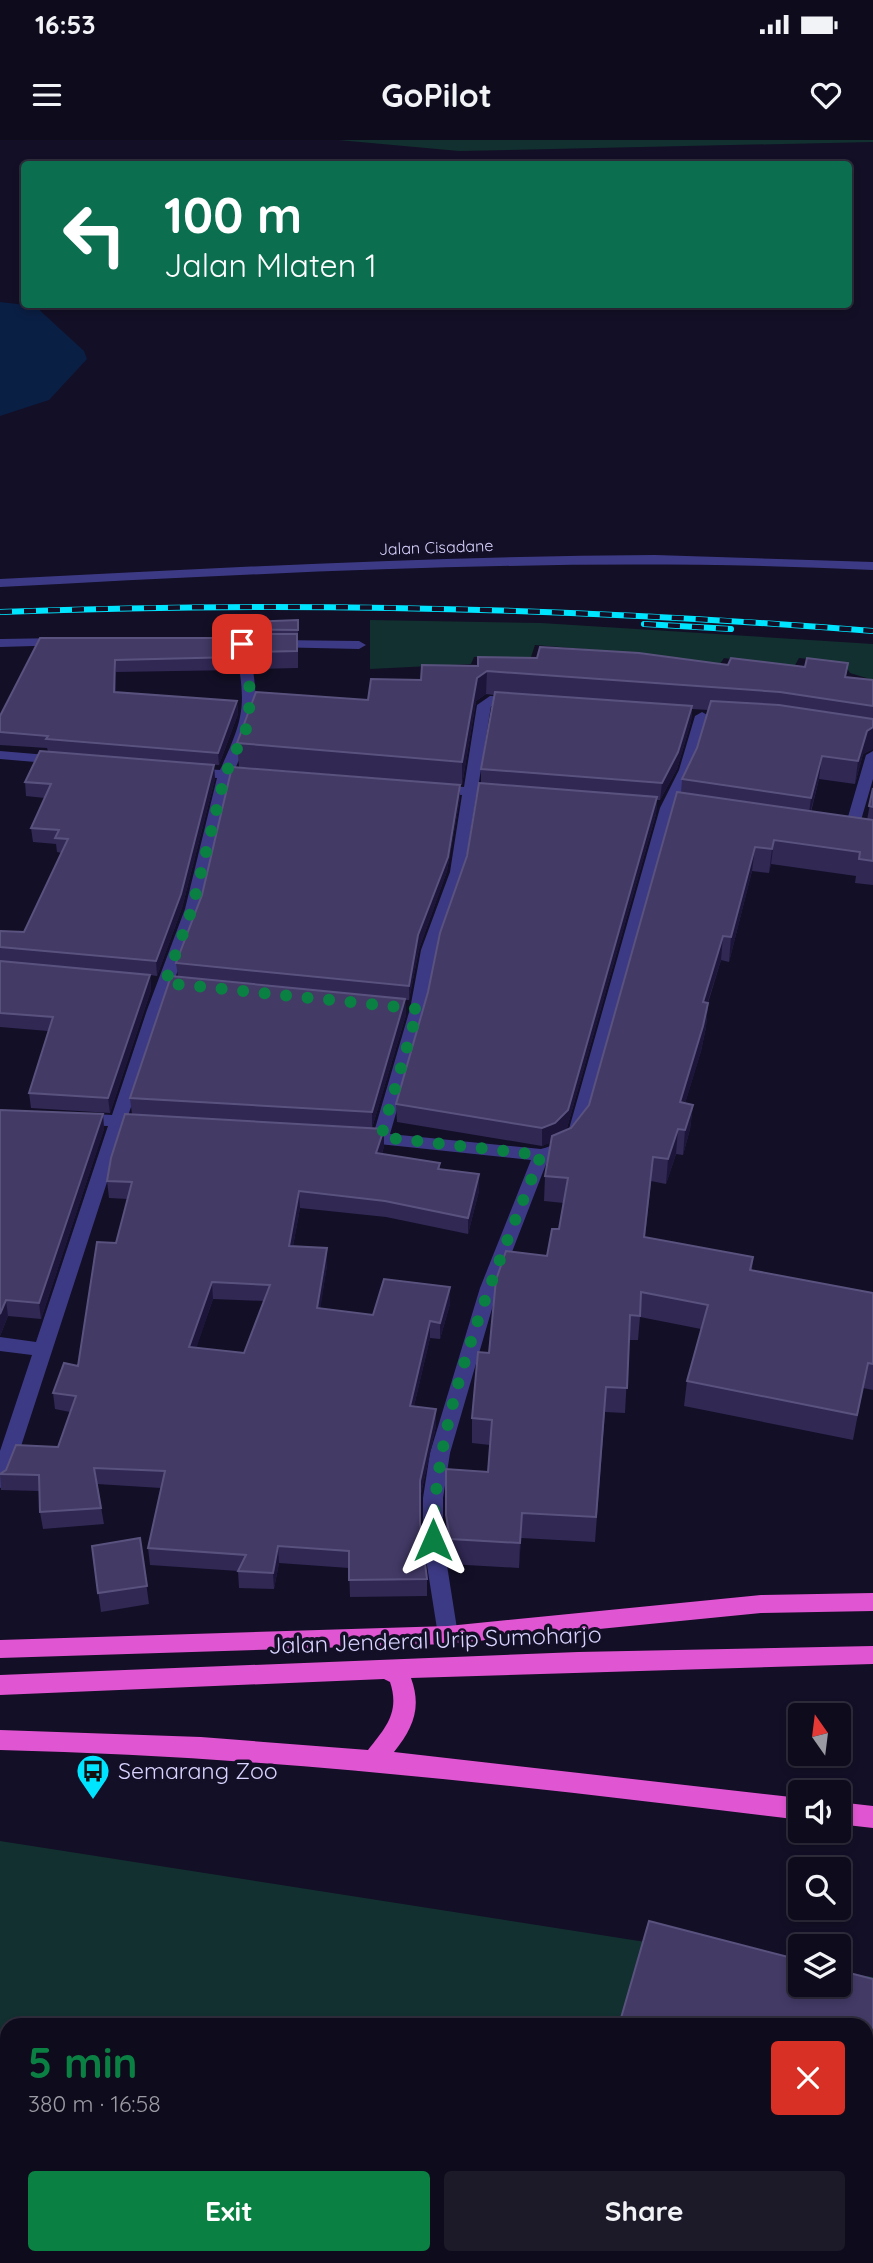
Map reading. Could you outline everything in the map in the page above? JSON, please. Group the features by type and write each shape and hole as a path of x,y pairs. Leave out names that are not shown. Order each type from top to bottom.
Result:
{"highway":[{"path":"0,1649 448,1635 761,1604 873,1601"},
{"name":"Jalan Jenderal Urip Sumoharjo","path":"0,1685 873,1654"},
{"path":"375,1759 405,1722 408,1707 400,1676 388,1670"},
{"path":"0,1740 105,1741 375,1759 788,1808"},
{"path":"851,1814 873,1817"}],"street":[{"name":"Jalan Cisadane","path":"0,583 527,561 783,560 873,566"},
{"path":"0,643 80,642"},
{"path":"0,1480 192,909 225,775 246,729 250,705 249,679 235,644 359,645"},
{"path":"381,1137 411,1008 457,872 486,701 530,702"},
{"path":"340,1134 541,1155 559,1151 568,1144 577,1129 667,808 686,770 702,716"},
{"path":"0,755 79,762"},
{"path":"850,834 873,755"},
{"path":"172,770 267,778"},
{"path":"417,788 511,795"},
{"path":"66,1118 161,1124"},
{"path":"448,1635 433,1540 433,1498 440,1452 489,1288 541,1155"},
{"path":"0,1344 43,1350"}],"green space":[{"path":"338,140 873,140 873,142 459,151"},
{"path":"370,620 541,623 873,644 873,680 850,673 844,663 799,658 794,667 724,658 720,664 646,654 535,645 531,657 474,657 471,664 370,669"},
{"path":"0,1841 788,1964 788,1997 851,1997 851,1974 873,1977 873,2018 0,2018"}],"water":[{"path":"0,302 21,304 21,308 37,308 84,351 87,359 49,400 0,416"}],"building":[{"path":"298,620 298,630 216,629 217,623"},
{"path":"251,634 297,634 297,651 254,652"},
{"path":"40,638 233,638 236,657 115,660 114,692 237,701 218,753 46,739 48,736 0,732 0,716"},
{"path":"540,647 639,653 728,665 731,658 805,667 807,658 848,663 845,677 873,680 873,706 780,692 487,671 477,678 462,762 237,743 256,692 368,700 371,679 421,680 422,665 478,666 478,657 537,658"},
{"path":"495,692 692,706 678,752 662,783 481,769"},
{"path":"711,701 779,705 873,719 873,727 867,731 858,761 822,756 811,798 682,779 697,748"},
{"path":"40,751 214,765 181,894 156,961 0,947 0,931 24,932 68,839 55,838 59,830 31,828 51,784 25,782"},
{"path":"232,767 460,785 448,857 418,935 409,986 176,963 202,895"},
{"path":"479,783 657,797 568,1110 555,1123 542,1128 396,1104 428,992 440,933 467,856"},
{"path":"873,788 873,807 869,806"},
{"path":"677,792 873,820 873,861 859,859 860,852 774,840 772,849 755,847 731,937 723,936 703,1002 708,1003 703,1026 680,1102 693,1105 685,1130 678,1129 668,1159 653,1157 644,1237 753,1257 750,1270 873,1293 873,1364 868,1363 857,1415 687,1381 708,1305 641,1292 640,1316 630,1315 627,1388 606,1387 596,1517 522,1513 520,1543 450,1539 446,1515 446,1469 488,1472 492,1420 472,1418 478,1352 489,1353 496,1280 506,1251 547,1256 552,1229 559,1229 568,1178 545,1176 552,1136 571,1128 589,1105"},
{"path":"0,961 150,975 108,1098 29,1093 53,1017 0,1013"},
{"path":"171,976 405,999 372,1112 130,1098"},
{"path":"0,1110 103,1114 39,1303 6,1300 0,1314"},
{"path":"125,1114 384,1129 376,1153 440,1163 438,1169 479,1174 468,1218 385,1201 299,1191 289,1246 327,1248 317,1308 373,1315 384,1279 450,1287 440,1323 430,1321 410,1406 436,1409 420,1481 420,1523 427,1579 349,1580 349,1551 278,1546 273,1573 238,1571 246,1555 148,1548 165,1471 94,1468 101,1508 40,1512 39,1475 0,1474 6,1470 16,1445 58,1447 76,1396 53,1393 64,1363 78,1366 97,1242 116,1243 132,1182 107,1181 111,1158","holes":["212,1282 270,1285 244,1353 189,1347"]},
{"path":"140,1538 147,1586 98,1593 92,1546"},
{"path":"649,1921 788,1957 788,1997 851,1997 851,1973 873,1979 873,2018 621,2018"}],"railway":[{"path":"0,612 219,607 437,609 655,617 873,631"},
{"path":"644,624 731,629"}],"place":[{"name":"Semarang Zoo","path":"93,1801"}],"route":[{"path":"242,644 251,696 246,729 225,775 192,909 165,983 418,1009 381,1137 541,1155 489,1288 440,1452 433,1498 433,1540"}]}
